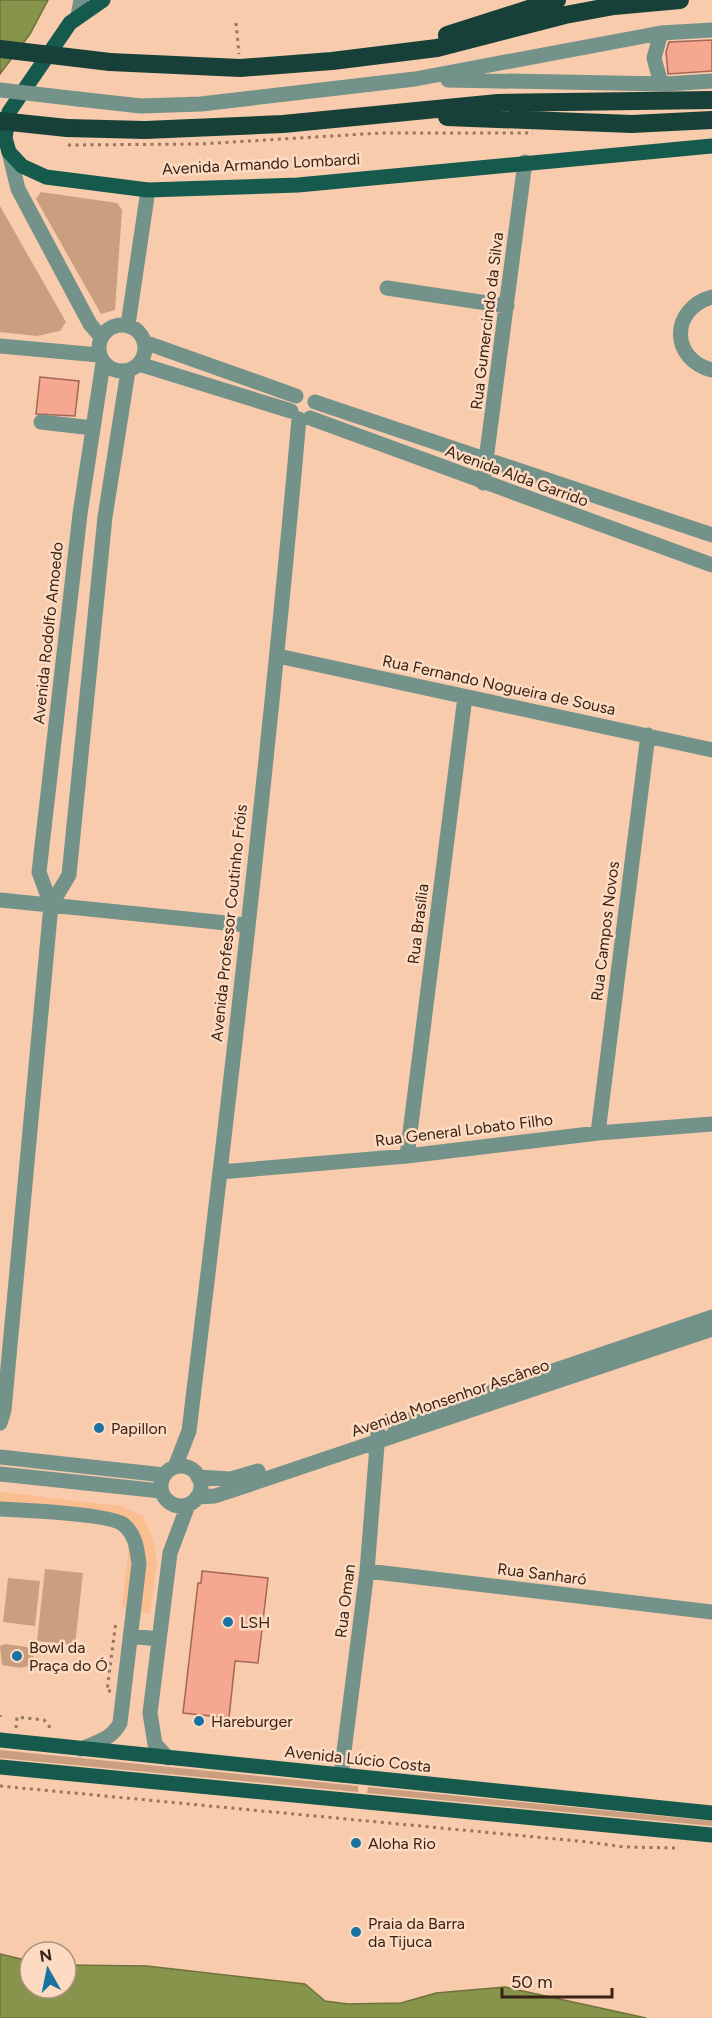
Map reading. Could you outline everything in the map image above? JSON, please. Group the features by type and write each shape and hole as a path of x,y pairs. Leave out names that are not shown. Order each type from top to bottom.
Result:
{"highway":[{"path":"382,56 557,0"},
{"path":"0,49 110,62 240,68 382,56 486,37 565,15 614,6 680,0"},
{"path":"4,117 65,136 284,124 498,103 712,100"},
{"path":"400,114 496,121 632,124 712,120"}],"main road":[{"path":"9,152 5,138 4,117 60,36 78,16 103,0"},
{"name":"Avenida Armando Lombardi","path":"9,152 22,166 46,177 148,190 298,185 712,146"},
{"name":"Avenida Lúcio Costa","path":"0,1740 712,1813"},
{"path":"0,1767 712,1835"}],"street":[{"path":"78,16 81,0"},
{"path":"0,90 141,106 201,104 415,79 661,33 712,30"},
{"path":"661,33 654,58 660,80 666,84"},
{"path":"415,79 666,84 712,81"},
{"path":"0,126 4,117"},
{"path":"9,152 18,189 90,324 101,337 101,359"},
{"name":"Rua Gumercindo da Silva","path":"483,483 525,162"},
{"path":"128,325 148,190"},
{"path":"387,288 507,306"},
{"path":"712,297 702,300 691,308 683,320 680,333 683,347 690,359 701,367 712,370"},
{"path":"101,337 112,326 128,325 135,329 144,342 296,396 292,400 300,416 316,408 315,402"},
{"path":"0,346 101,359 110,369 133,368 143,358 144,342"},
{"name":"Avenida Rodolfo Amoedo","path":"0,1424 4,1410 51,905 39,872 80,514 101,359"},
{"name":"Avenida Alda Garrido","path":"133,368 300,416 712,565"},
{"name":"Avenida Rodolfo Amoedo","path":"51,905 69,875 105,517 133,368"},
{"name":"Avenida Alda Garrido","path":"296,396 308,394 315,402 712,535"},
{"name":"Avenida Professor Coutinho Fróis","path":"196,1475 189,1431 278,656 300,416"},
{"path":"41,422 93,428"},
{"path":"80,514 105,517"},
{"name":"Rua Fernando Nogueira de Sousa","path":"278,656 712,750"},
{"name":"Rua Brasília","path":"407,1156 465,697"},
{"name":"Rua Campos Novos","path":"598,1133 648,735"},
{"path":"0,900 246,926"},
{"name":"Rua General Lobato Filho","path":"220,1172 407,1156 598,1133 712,1124"},
{"name":"Avenida Monsenhor Ascâneo","path":"193,1501 215,1496 712,1317"},
{"name":"Avenida Monsenhor Ascâneo","path":"196,1475 231,1479 243,1476 378,1436 712,1329"},
{"name":"Avenida Professor Coutinho Fróis","path":"170,1471 189,1431"},
{"name":"Rua Oman","path":"341,1775 367,1571 378,1436"},
{"path":"0,1457 170,1471 186,1467 196,1475 200,1487 170,1553 150,1713 155,1744 168,1758"},
{"path":"161,1491 170,1471"},
{"path":"0,1474 161,1491 169,1502 181,1506 193,1501"},
{"path":"0,1509 78,1515 123,1523 132,1534 139,1564 120,1722 115,1732 106,1739 81,1749"},
{"name":"Rua Sanharó","path":"367,1571 712,1612"},
{"path":"130,1636 159,1639"}],"path":[{"path":"236,23 240,68"},
{"path":"65,136 200,144 403,133 533,133"},
{"path":"117,1610 107,1690 117,1692"},
{"path":"8,1727 17,1728 17,1717 44,1720 52,1731 63,1732"},
{"path":"0,1786 624,1847 685,1848"}],"shaded area":[{"path":"0,0 48,0 30,34 0,74"},
{"path":"41,192 117,203 122,210 115,310 101,314 36,199"},
{"path":"0,206 66,322 60,331 37,336 0,332"},
{"path":"0,1492 121,1506 143,1516 153,1539 157,1562 150,1614 122,1606 129,1545 118,1526 0,1512"},
{"path":"45,1569 83,1573 75,1645 37,1641"},
{"path":"8,1578 40,1581 35,1626 3,1622"},
{"name":"Bowl da Praça do Ó","path":"5,1644 27,1647 35,1659 24,1667 2,1665 0,1646"},
{"path":"0,1750 358,1786 358,1792 0,1758"},
{"path":"368,1787 712,1821 712,1826 367,1793"},
{"path":"0,1954 18,1958 18,2000 78,2000 78,1965 147,1966 305,1984 325,2001 348,2004 401,2003 436,1993 505,1987 646,2018 0,2018"}],"building":[{"path":"712,40 712,71 668,74 666,52 669,42"},
{"path":"40,377 79,381 75,416 36,414"},
{"name":"LSH","path":"202,1571 268,1578 258,1663 235,1661 229,1718 183,1713 198,1583 201,1583"}],"place":[{"name":"Papillon","path":"99,1428"},
{"name":"LSH","path":"228,1622"},
{"name":"Bowl da Praça do Ó","path":"17,1656"},
{"name":"Hareburger","path":"199,1721"},
{"name":"Aloha Rio","path":"356,1843"},
{"name":"Praia da Barra da Tijuca","path":"356,1932"}]}
